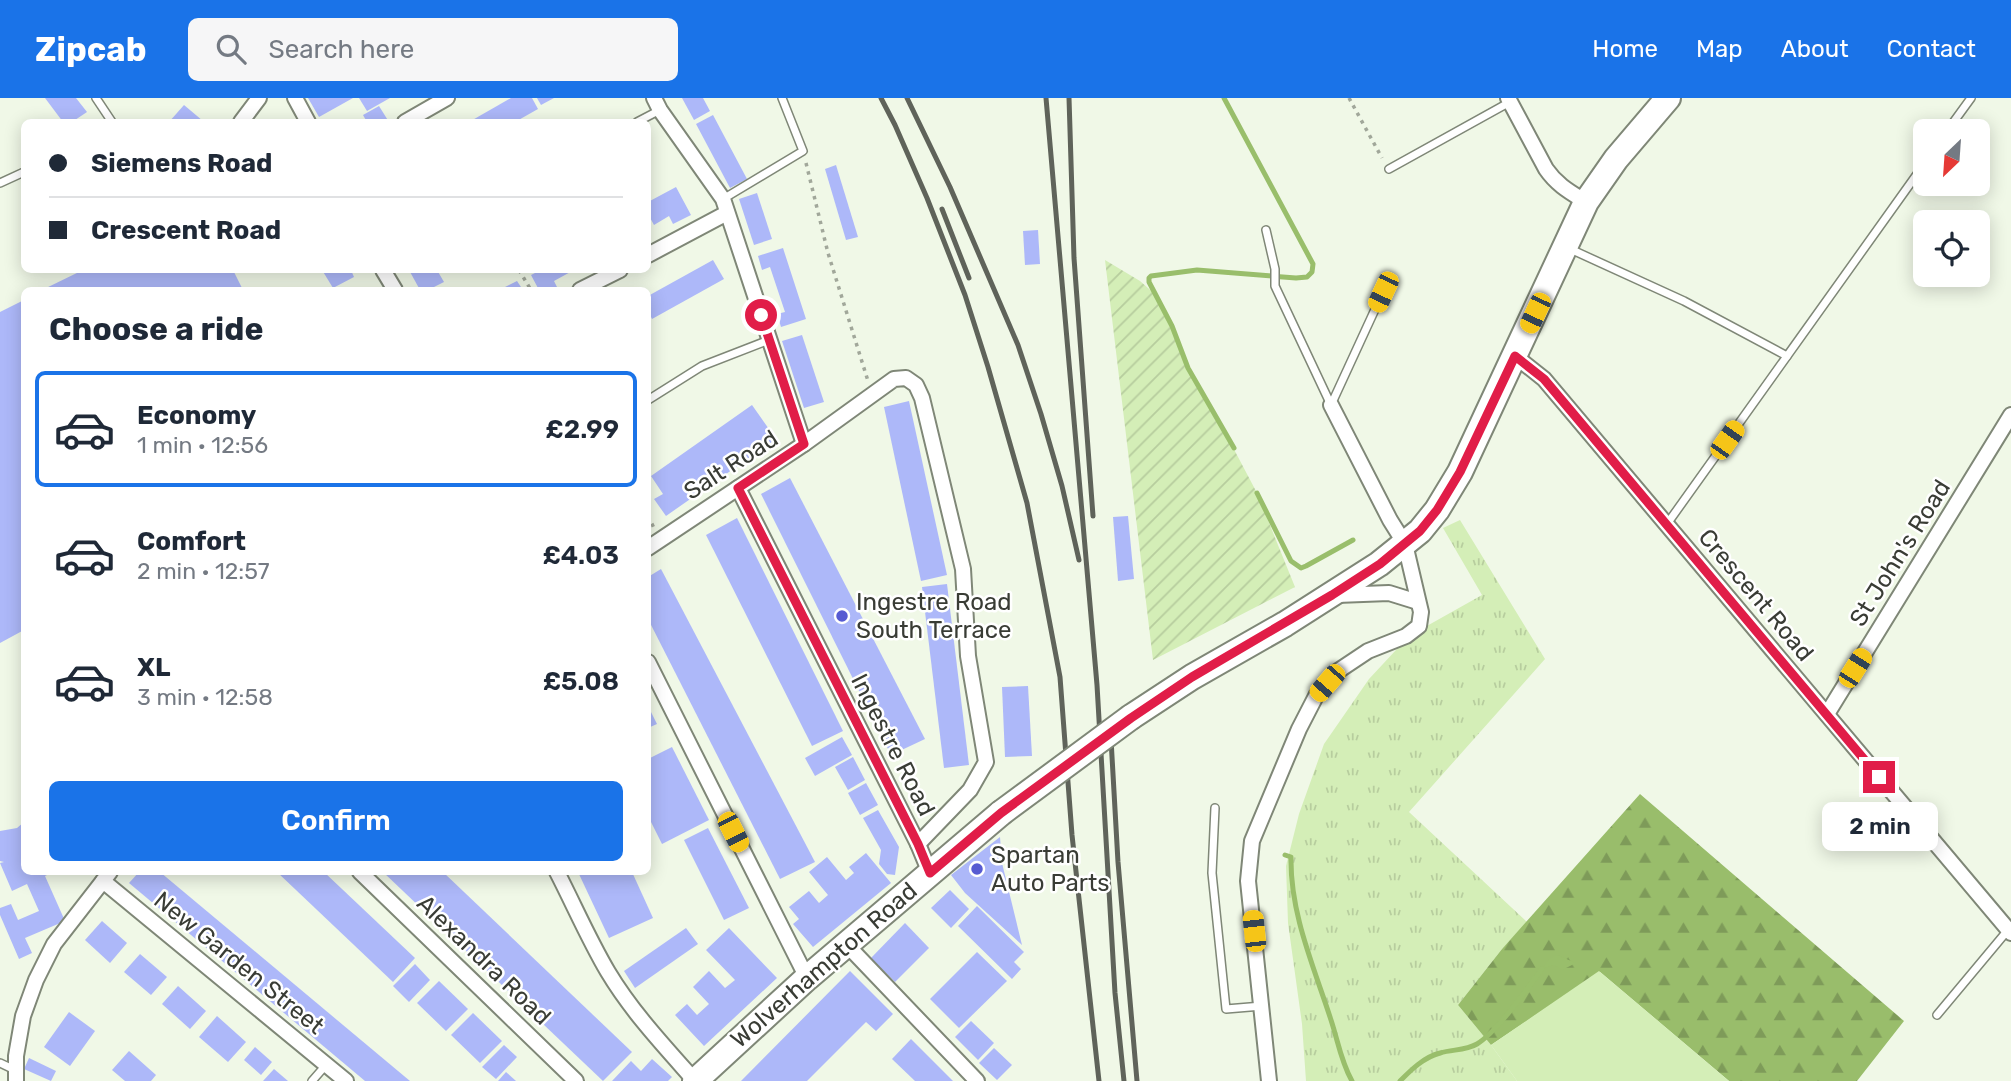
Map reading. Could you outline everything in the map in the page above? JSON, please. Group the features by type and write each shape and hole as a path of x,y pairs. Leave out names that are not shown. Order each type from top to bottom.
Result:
{"highway":[{"name":"Wolverhampton Road","path":"695,1081 807,978 1001,813 1131,718 1192,677 1380,564 1420,531 1437,510 1460,472 1586,202 1616,159 1668,98"}],"street":[{"path":"243,119 259,98"},
{"path":"295,98 306,119"},
{"path":"410,119 447,98"},
{"path":"1509,100 1554,180 1586,202"},
{"path":"657,104 725,206 804,444"},
{"path":"651,253 725,206"},
{"path":"586,287 614,273"},
{"name":"Crescent Road","path":"1515,356 1544,379 2009,932"},
{"name":"Salt Road","path":"651,546 804,444 894,379 906,378 916,385 922,398 964,569 968,656 986,762 970,790 918,844"},
{"path":"1269,1081 1248,881 1252,841 1299,729 1316,696 1338,671 1368,651 1406,636 1419,626 1421,612 1405,544 1331,405"},
{"name":"St John's Road","path":"1827,715 2011,415"},
{"name":"Ingestre Road","path":"738,488 918,844 930,873"},
{"path":"1332,595 1389,593 1418,602"},
{"path":"651,668 807,978"},
{"name":"Alexandra Road","path":"363,875 576,1081"},
{"path":"558,875 609,974 655,1036 695,1081"},
{"path":"16,1075 16,1056 23,1016 36,980 54,944 107,876"},
{"name":"New Garden Street","path":"107,876 346,1081"},
{"path":"847,945 977,1081"}],"lane":[{"path":"96,98 110,119"},
{"path":"725,206 803,151 782,98"},
{"path":"1956,119 1971,98"},
{"path":"1389,169 1509,100"},
{"path":"640,119 657,104"},
{"path":"0,183 21,173"},
{"path":"1667,525 1913,180"},
{"path":"1266,230 1275,269 1275,286 1331,405"},
{"path":"1565,247 1684,301 1787,356"},
{"path":"1331,405 1383,292"},
{"path":"651,398 702,366 770,340"},
{"path":"1215,808 1212,873 1226,1009 1262,1006"},
{"path":"1937,1015 2009,932"},
{"path":"0,1063 16,1075"},
{"path":"312,1081 327,1065"}],"path":[{"path":"1349,98 1389,169"},
{"path":"803,151 828,254 873,395"}],"green space":[{"path":"1105,260 1140,281 1156,295 1172,326 1188,368 1257,493 1295,587 1153,660"},
{"path":"1460,520 1545,659 1409,812 1527,922 1458,1005 1517,1081 1306,1081 1302,1024 1288,923 1286,866 1299,814 1324,744 1369,679 1409,636 1482,595 1443,528"},
{"path":"1640,794 1904,1021 1857,1081 1729,1081 1600,972 1491,1045 1458,1005 1502,949"},
{"path":"1599,971 1729,1081 1517,1081 1491,1045"}],"shaded area":[{"path":"1557,955 1576,963 1562,970 1554,965 1542,969 1549,959"}],"building":[{"path":"45,98 76,98 87,112 76,119 61,119"},
{"path":"308,98 353,98 319,117"},
{"path":"359,98 390,98 367,111"},
{"path":"511,98 532,98 538,109 520,119 474,119"},
{"path":"537,98 554,98 541,105"},
{"path":"682,98 703,98 710,111 694,120"},
{"path":"184,105 201,119 172,119"},
{"path":"379,106 387,119 365,119 363,115"},
{"path":"713,115 747,179 730,188 696,124"},
{"path":"836,165 858,237 846,240 825,169"},
{"path":"676,187 691,215 673,224 669,216 654,225 651,220 651,200"},
{"path":"757,193 772,239 754,245 739,199"},
{"path":"1038,230 1040,264 1025,265 1023,231"},
{"path":"783,248 806,319 781,327 777,314 785,312 770,267 762,270 758,256"},
{"path":"713,260 724,279 652,319 651,294"},
{"path":"77,273 234,273 242,287 48,287"},
{"path":"324,273 352,273 354,277 332,287"},
{"path":"411,273 439,273 444,282 434,287 418,287"},
{"path":"569,273 554,281 557,287 537,287 531,275"},
{"path":"517,281 521,287 505,287"},
{"path":"21,302 21,632 0,643 0,312"},
{"path":"802,335 824,402 804,408 782,341"},
{"path":"909,401 947,575 921,581 884,407"},
{"path":"752,405 776,439 666,516 654,499 663,494 651,476"},
{"name":"Ingestre Road South Terrace","path":"790,478 925,739 891,755 761,494"},
{"path":"1128,516 1134,579 1118,581 1113,517"},
{"path":"737,518 843,731 812,746 706,535"},
{"path":"661,569 815,862 780,879 651,625 651,575"},
{"path":"947,584 969,765 944,768 922,587"},
{"path":"1028,686 1032,756 1005,757 1002,687"},
{"path":"651,712 657,724 651,727"},
{"path":"842,737 852,755 815,776 805,758"},
{"path":"672,747 709,820 662,844 651,822 651,758"},
{"path":"853,757 865,780 848,790 835,767"},
{"path":"866,783 878,805 860,815 848,793"},
{"path":"878,810 899,847 895,875 887,874 879,864 881,850 863,818"},
{"path":"21,825 21,875 47,875 45,876 65,921 25,938 32,953 19,959 0,915 0,908 11,904 18,920 39,911 27,884 12,891 0,863 4,862 0,861 0,831 17,828"},
{"path":"708,828 749,908 724,920 684,840"},
{"path":"1000,837 1002,863 1022,945 965,893 951,875"},
{"path":"866,853 891,883 813,947 793,924 799,919 789,907 809,891 819,903 828,895 809,872 827,857 846,880 854,873 849,867"},
{"path":"136,875 164,875 410,1081 365,1081 129,883"},
{"path":"280,875 327,875 415,958 393,982"},
{"path":"386,875 446,875 632,1052 603,1081"},
{"path":"579,875 633,875 653,918 609,938"},
{"path":"950,890 969,909 951,928 931,908"},
{"path":"977,906 1024,952 1014,962 1021,969 1012,979 958,926"},
{"path":"102,921 127,943 110,963 85,940"},
{"path":"905,923 929,948 895,982 871,958"},
{"path":"686,928 698,944 635,988 624,971"},
{"path":"729,928 777,978 704,1046 675,1015 687,1004 697,1015 709,1004 693,987 709,971 725,988 735,980 706,950"},
{"path":"977,952 1007,981 959,1028 930,999"},
{"path":"140,954 167,977 151,995 124,972"},
{"path":"415,964 430,980 409,1002 393,986"},
{"path":"850,971 893,1014 876,1031 866,1022 807,1081 741,1081"},
{"path":"439,981 468,1009 446,1031 417,1003"},
{"path":"178,986 206,1011 190,1029 162,1004"},
{"path":"69,1012 95,1031 70,1066 44,1047"},
{"path":"473,1013 502,1041 480,1063 451,1035"},
{"path":"217,1016 246,1042 228,1062 199,1037"},
{"path":"971,1021 994,1043 978,1060 955,1037"},
{"path":"911,1039 953,1081 915,1081 892,1059"},
{"path":"504,1045 517,1057 496,1079 482,1067"},
{"path":"255,1047 272,1062 261,1075 244,1060"},
{"path":"994,1048 1012,1065 997,1080 979,1063"},
{"path":"129,1051 156,1075 151,1081 125,1081 112,1070"},
{"path":"29,1058 56,1071 51,1081 24,1069"},
{"path":"652,1059 672,1077 668,1081 612,1081 631,1061 641,1071"},
{"path":"274,1069 288,1081 263,1081"},
{"path":"506,1072 516,1081 498,1081"}],"waterway":[{"path":"1224,98 1313,264 1312,272 1307,277 1296,278 1197,270 1149,278 1188,368 1234,448"},
{"path":"1257,493 1291,561 1301,568 1353,540"},
{"path":"1285,855 1291,857 1294,899 1304,940 1342,1059 1352,1081"},
{"path":"1400,1081 1413,1068 1434,1055 1468,1048 1485,1038 1542,969"}],"railway":[{"path":"881,98 927,198 965,295 1027,503 1060,677 1072,835 1099,1081"},
{"path":"907,98 950,187 1018,345 1062,486 1079,560"},
{"path":"1046,98 1097,685 1115,993 1124,1081"},
{"path":"1069,98 1074,258 1093,516"},
{"path":"942,209 969,278"},
{"path":"1111,739 1118,862 1137,1081"}],"place":[{"name":"Ingestre Road South Terrace","path":"842,616"},
{"name":"Spartan Auto Parts","path":"977,869"}],"route":[{"path":"761,315 804,444 738,488 918,844 930,873 1001,813 1131,718 1192,677 1285,624 1380,564 1420,531 1437,510 1460,472 1515,356 1544,379 1879,777"}]}
